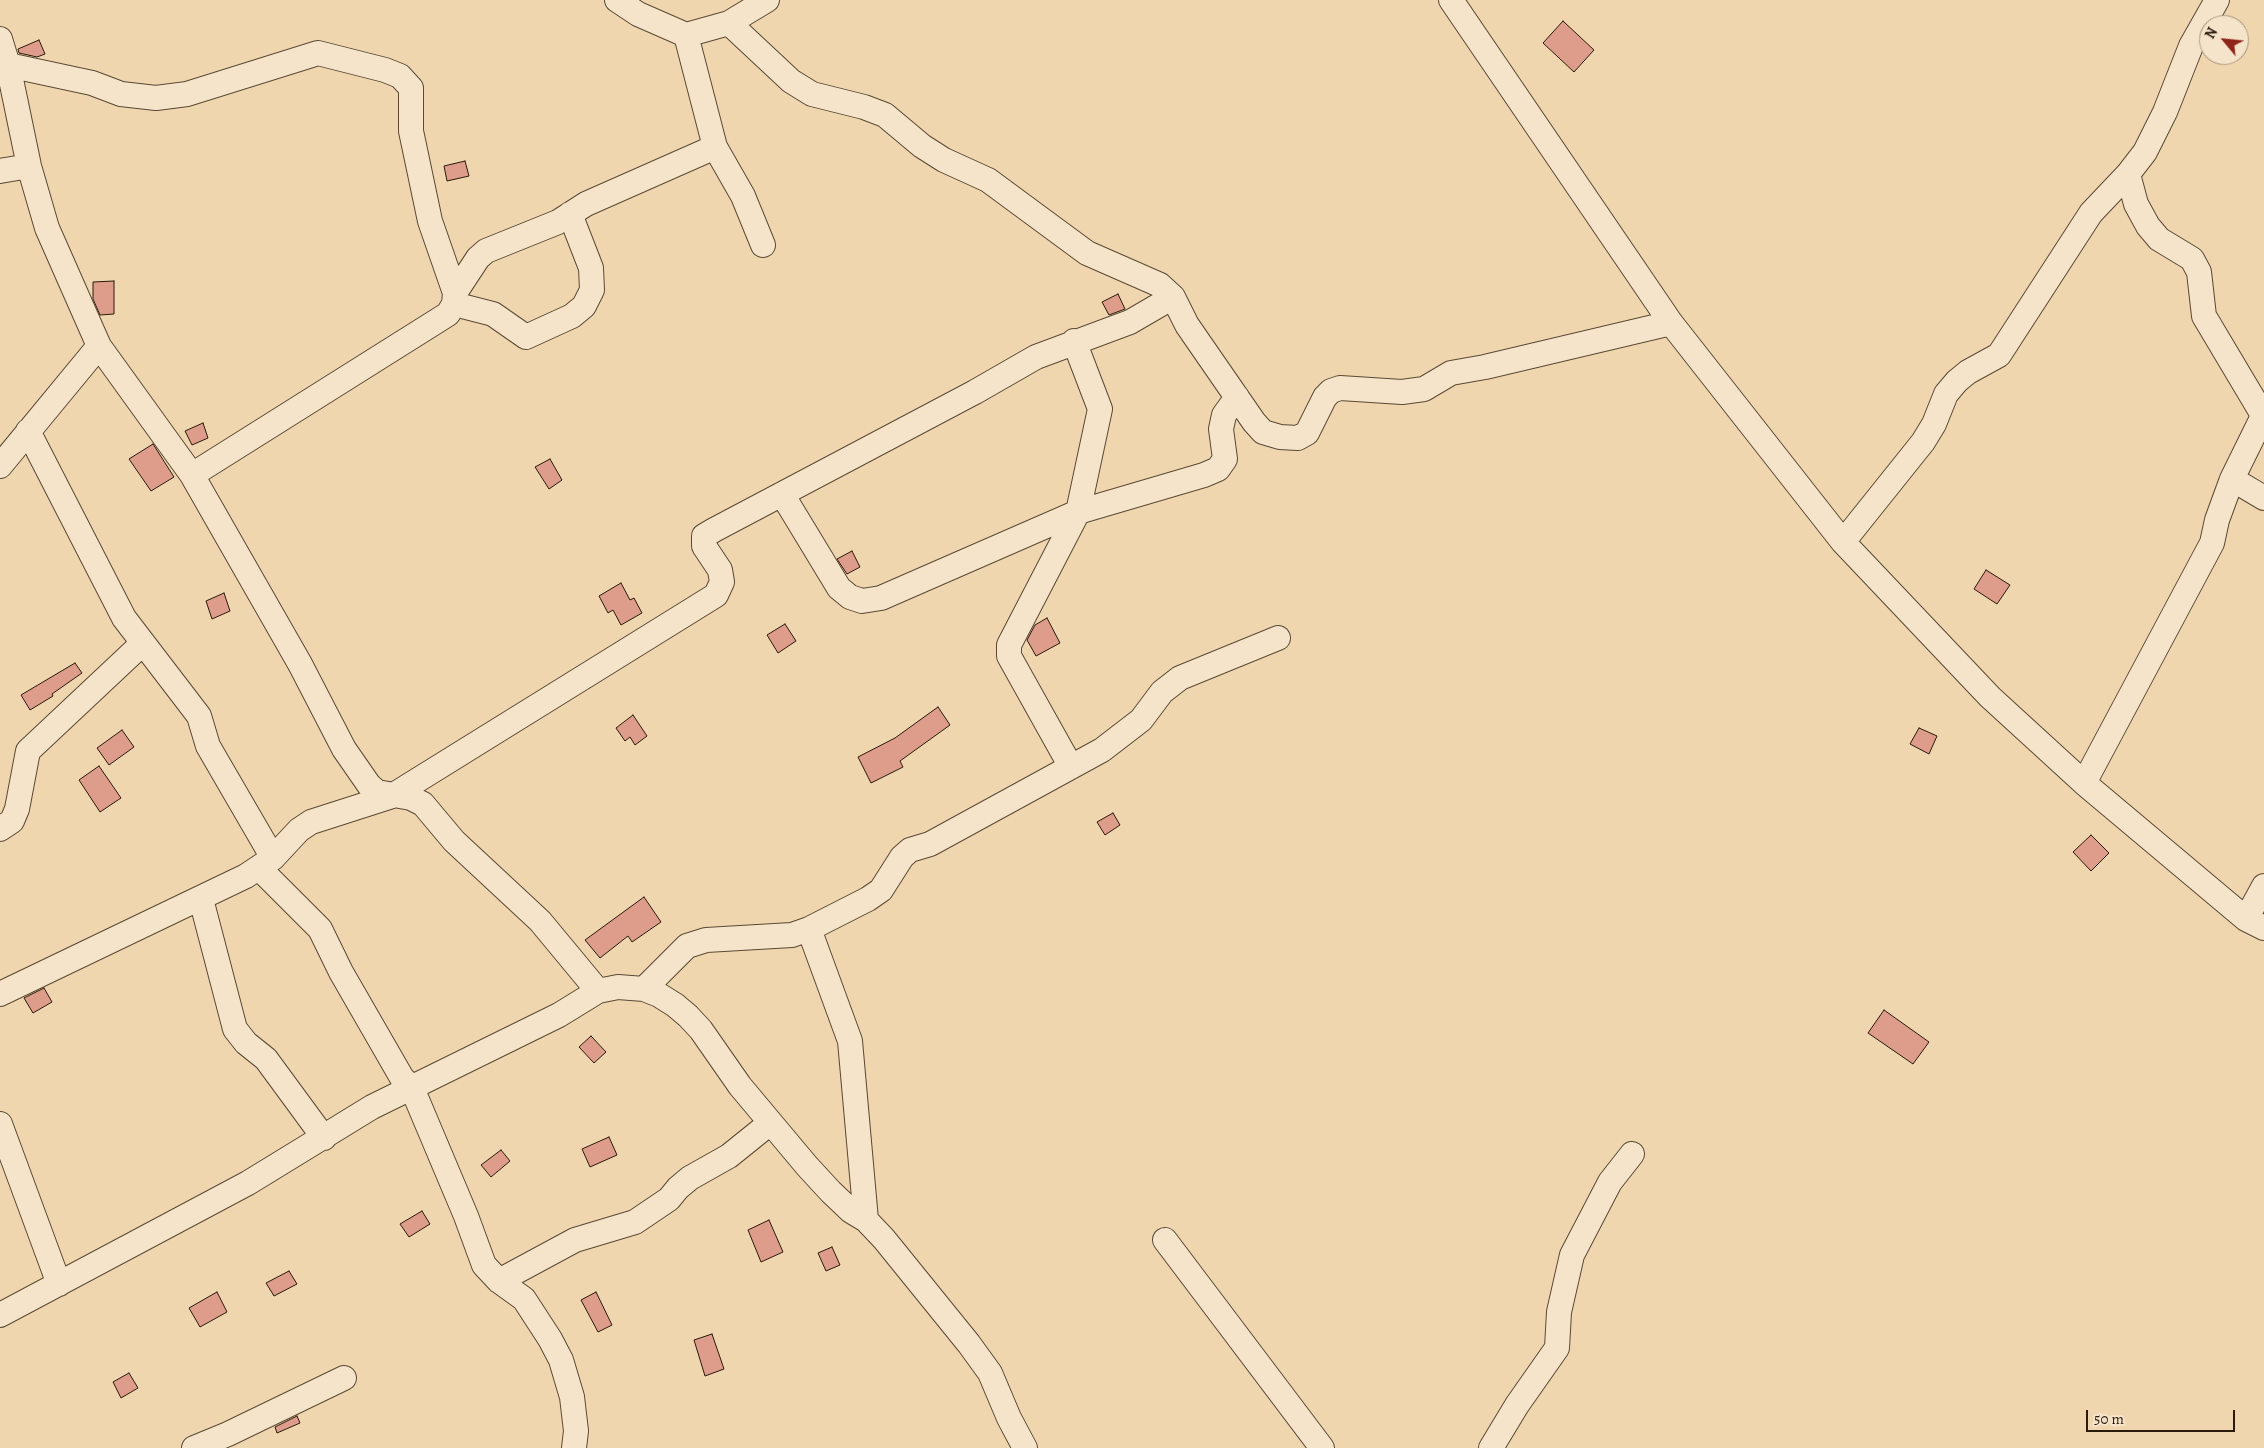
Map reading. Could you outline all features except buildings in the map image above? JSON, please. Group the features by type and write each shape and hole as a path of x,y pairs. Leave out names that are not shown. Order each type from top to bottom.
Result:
{"street":[{"path":"617,0 638,14 686,35 729,23 767,0"},
{"path":"1451,0 1671,323 1843,542 1990,697 2084,783 2255,924 2264,886"},
{"path":"1843,542 1923,442 1934,424 1946,394 1968,372 1999,355 2091,213 2128,174 2145,152 2157,130 2191,46 2217,0"},
{"path":"729,23 791,81 812,94 864,107 885,115 922,146 944,160 988,180 1087,253 1145,276 1160,284 1173,297 1188,325 1254,422 1264,432 1280,437 1298,438 1307,433 1325,397 1330,391 1340,388 1402,392 1424,389 1451,373 1671,323"},
{"path":"686,35 715,147 743,196 763,245"},
{"path":"0,39 8,65 29,166 47,228 99,346 192,475 300,664 344,749 369,785 377,792 411,798 423,804 454,841 540,921 598,991"},
{"path":"8,65 92,83 121,94 156,98 187,94 318,53 400,76 411,88 411,131 430,221 455,299"},
{"path":"192,475 448,314 478,258 486,251 558,222 586,204 715,147"},
{"path":"0,171 29,166"},
{"path":"2084,783 2212,543 2217,520 2232,478 2264,414 2204,316 2199,272 2192,259 2159,238 2148,226 2136,204 2128,174"},
{"path":"455,299 493,314 526,337 572,316 584,306 592,290 592,268 570,214"},
{"path":"0,994 201,899 266,863 299,830 311,822 392,796 716,595 722,582 720,570 704,546 704,536 975,392 1036,357 1074,341 1130,322 1173,297"},
{"path":"1070,767 1009,656 1009,645 1078,512 1100,409 1074,341"},
{"path":"0,466 99,346"},
{"path":"782,494 839,588 850,597 862,601 881,598 1078,512 1204,475 1218,469 1225,459 1221,429 1224,415 1237,397"},
{"path":"28,431 124,618 199,716 208,746 266,863 320,929 340,972 402,1078 412,1088 466,1216 484,1264 499,1280 524,1299 550,1339 561,1360 572,1397 576,1431 574,1448"},
{"path":"2232,478 2264,498"},
{"path":"644,989 687,946 706,940 792,935 809,929 868,899 881,890 902,857 910,850 930,844 1102,750 1141,720 1162,692 1180,678 1278,638"},
{"path":"0,829 12,821 18,809 28,751 143,643"},
{"path":"201,899 235,1028 246,1043 266,1059 324,1138"},
{"path":"809,929 850,1041 866,1220"},
{"path":"0,1315 248,1183 372,1107 558,1015 598,991 618,987 644,989 675,1005 701,1030 740,1086 770,1123 831,1192 851,1210 866,1220 884,1238 969,1344 990,1374 1018,1446"},
{"path":"499,1280 575,1240 635,1222 670,1199 678,1188 690,1178 729,1156 770,1123"},
{"path":"0,1124 59,1284"},
{"path":"1491,1448 1517,1405 1557,1348 1561,1304 1572,1255 1610,1182 1632,1154"},
{"path":"1165,1240 1322,1448"},
{"path":"194,1448 228,1434 344,1378"}]}
